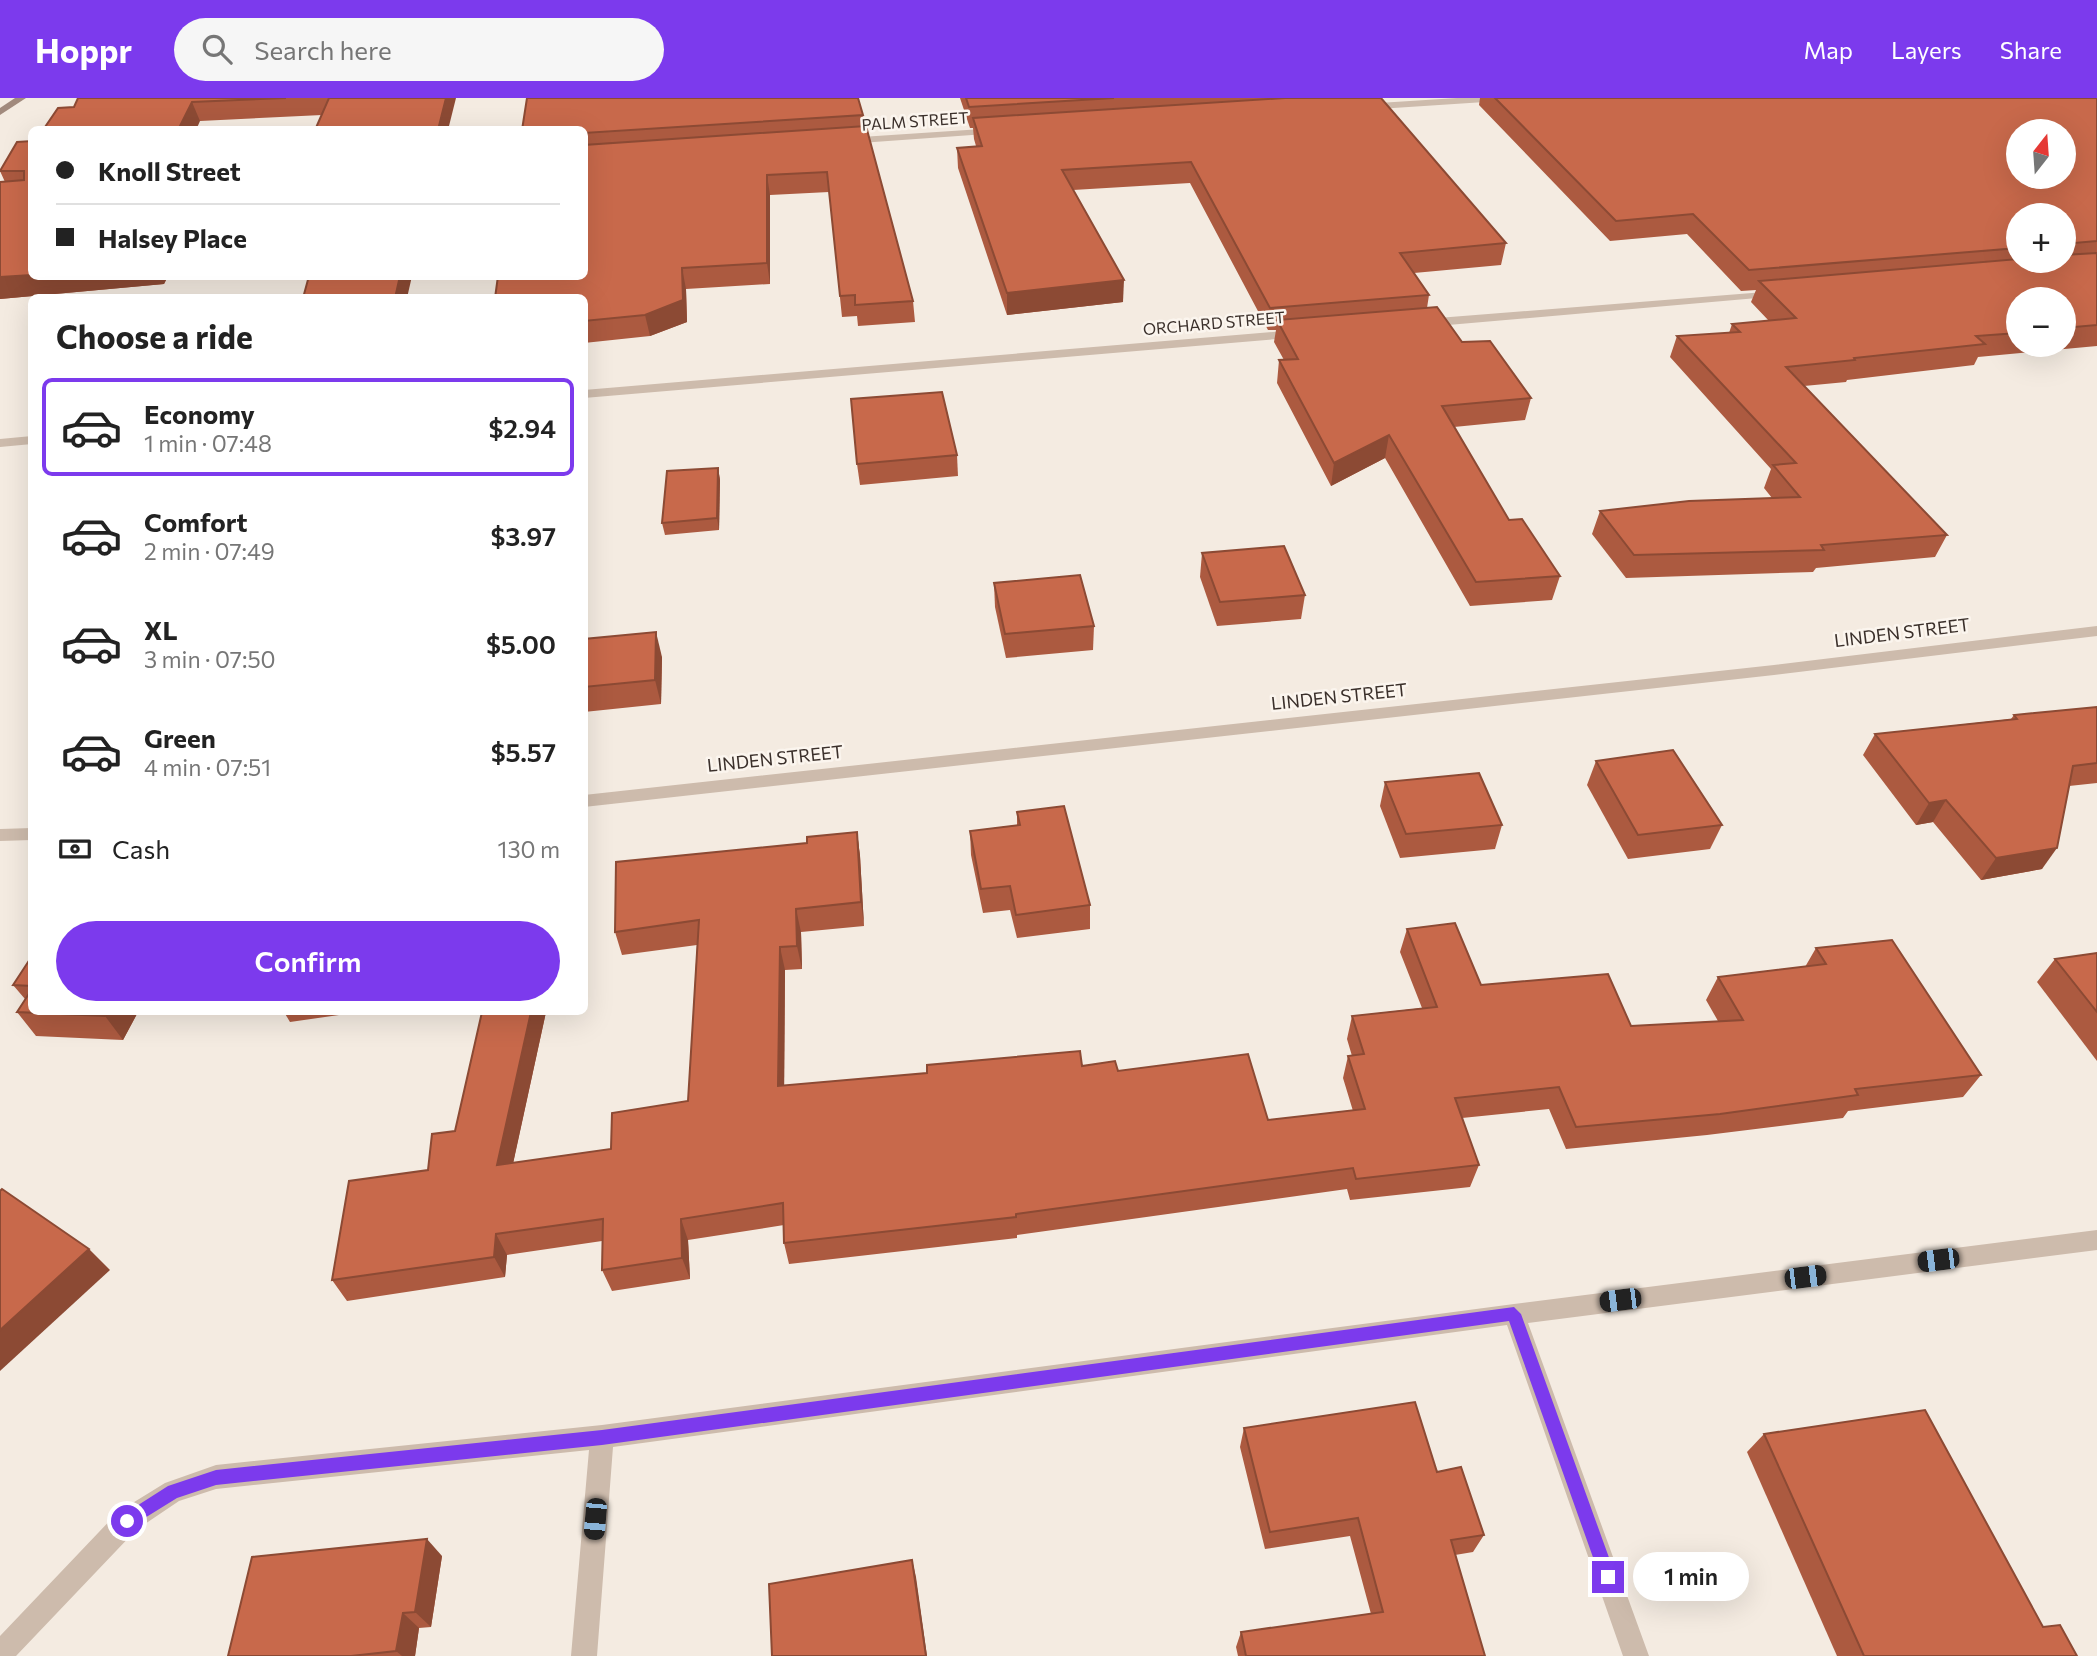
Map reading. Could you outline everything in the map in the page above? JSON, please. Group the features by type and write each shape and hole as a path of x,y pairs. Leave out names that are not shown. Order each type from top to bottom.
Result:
{"street":[{"path":"0,112 20,98"},
{"path":"1347,108 1500,98"},
{"name":"PALM STREET","path":"834,142 1014,130"},
{"path":"1406,325 1794,292"},
{"name":"ORCHARD STREET","path":"588,394 1308,333"},
{"path":"0,443 28,440"},
{"name":"LINDEN STREET","path":"588,801 1760,671 2097,631"},
{"path":"0,835 28,834"},
{"path":"0,1654 127,1521 173,1491 216,1478 602,1437 1514,1314 2097,1240"},
{"path":"1514,1314 1636,1656"},
{"path":"584,1656 602,1437"}],"building":[{"path":"78,98 286,98 192,102 180,126 46,126 58,108 74,107"},
{"path":"329,98 446,98 439,126 317,126"},
{"path":"527,98 858,98 863,115 588,133 588,126 523,126"},
{"path":"966,98 1114,98 969,107"},
{"path":"1285,98 1381,98 1506,243 1400,253 1429,295 1270,308 1191,162 1062,170 1124,280 1007,293 957,148 982,146 973,118"},
{"path":"1495,98 2097,98 2097,241 2076,243 2076,203 2006,203 2006,249 1749,270 1693,214 1616,221"},
{"path":"866,126 913,301 855,305 855,295 840,296 827,172 767,175 767,263 682,268 683,300 645,315 588,321 588,294 496,294 497,280 588,280 588,145"},
{"path":"28,141 28,275 0,277 0,182 24,180 24,171 0,171 17,142"},
{"path":"2097,253 2097,325 2076,327 2076,287 2006,287 2006,334 1976,336 1985,344 1786,367 1947,535 1821,545 1824,550 1634,555 1600,511 1689,501 1800,497 1773,465 1796,463 1677,336 1740,332 1732,324 1796,318 1759,281 2006,260 2006,273 2076,273 2076,254"},
{"path":"308,280 399,280 396,294 304,294"},
{"path":"1437,307 1462,342 1490,341 1531,398 1442,406 1509,520 1522,519 1560,576 1476,582 1389,435 1334,463 1279,360 1298,359 1277,320"},
{"path":"942,392 957,455 857,464 851,399"},
{"path":"718,468 717,518 662,523 667,471"},
{"path":"1284,546 1305,595 1220,602 1202,553"},
{"path":"1080,575 1094,626 1005,634 994,583"},
{"path":"656,632 655,680 588,687 588,639"},
{"path":"2097,707 2097,763 2073,766 2057,848 1996,858 1946,800 1929,803 1875,734 2017,719 2014,715"},
{"path":"1673,750 1722,825 1638,835 1596,761"},
{"path":"1479,773 1502,825 1406,834 1385,782"},
{"path":"1064,806 1090,905 1016,915 1010,886 981,889 970,831 1020,825 1017,812"},
{"path":"857,832 861,902 796,909 797,946 780,947 778,1086 927,1073 927,1065 1080,1051 1082,1066 1115,1061 1118,1071 1248,1054 1268,1120 1365,1109 1348,1056 1364,1054 1352,1016 1437,1007 1407,929 1455,923 1481,985 1608,974 1631,1026 1743,1020 1718,977 1826,964 1816,948 1892,940 1981,1075 1855,1089 1858,1095 1720,1114 1576,1127 1559,1087 1455,1098 1479,1165 1356,1179 1353,1168 1016,1214 1016,1217 784,1243 783,1203 681,1219 682,1258 602,1270 603,1219 496,1234 494,1257 332,1280 349,1181 428,1170 432,1134 455,1131 481,1015 530,1015 497,1165 611,1149 612,1113 688,1101 699,920 615,932 616,862 807,843 807,837"},
{"path":"2097,953 2097,1012 2055,959"},
{"path":"28,962 28,986 13,985"},
{"path":"28,995 28,1012 17,1012"},
{"path":"2,1189 89,1249 0,1330 0,1191"},
{"path":"1415,1402 1437,1472 1461,1467 1484,1535 1451,1540 1485,1656 1246,1656 1241,1632 1383,1612 1358,1518 1270,1532 1244,1428"},
{"path":"1925,1410 2043,1627 2060,1625 2077,1656 1864,1656 1764,1434"},
{"path":"427,1539 415,1612 403,1613 396,1651 351,1656 228,1656 252,1557"},
{"path":"912,1560 926,1656 772,1656 769,1584"}],"route":[{"path":"127,1521 173,1491 216,1478 602,1437 1514,1314 1608,1577"}]}
